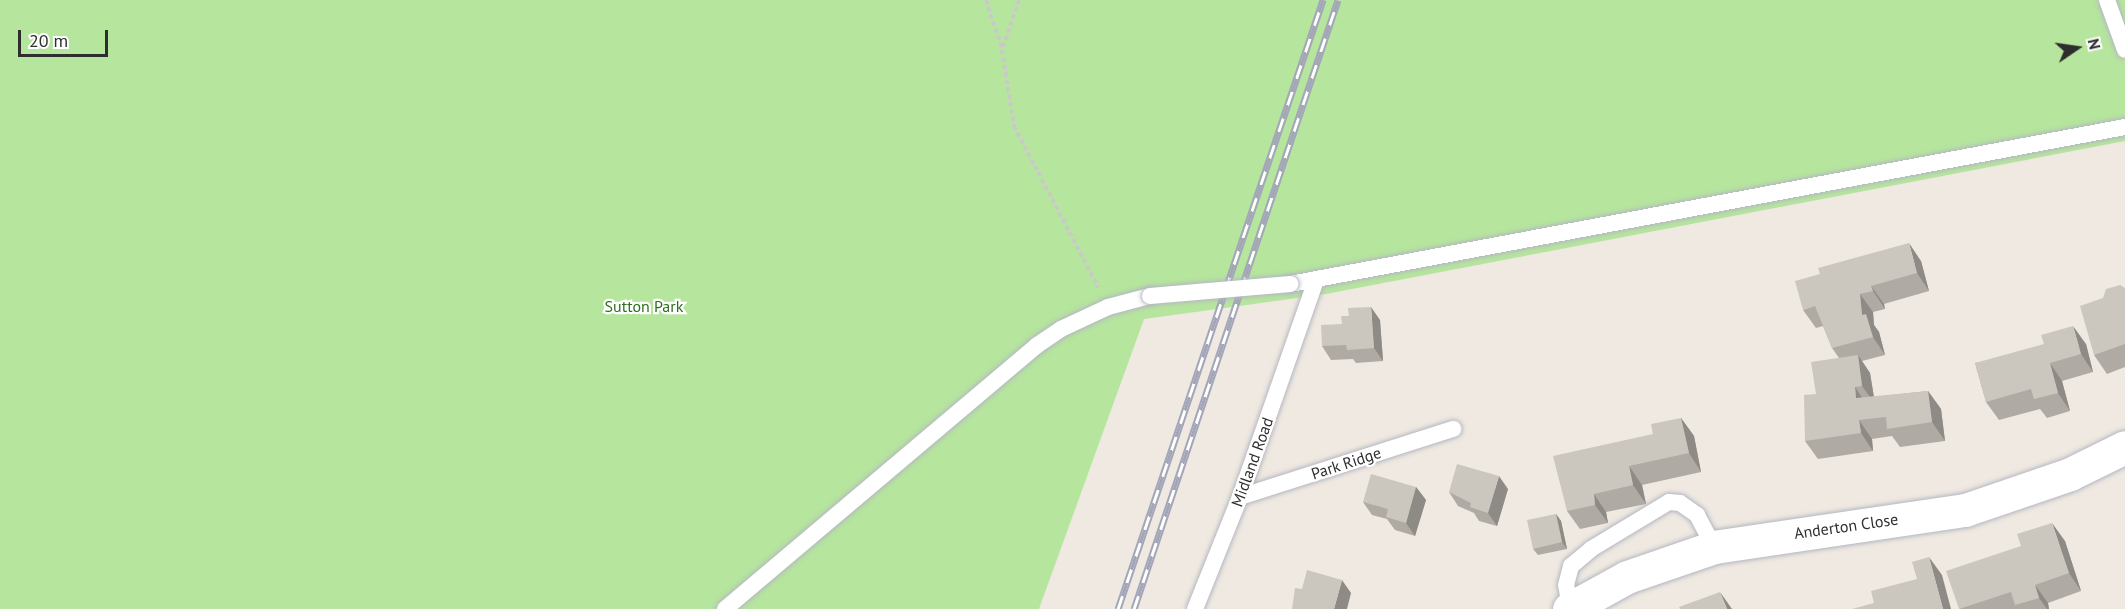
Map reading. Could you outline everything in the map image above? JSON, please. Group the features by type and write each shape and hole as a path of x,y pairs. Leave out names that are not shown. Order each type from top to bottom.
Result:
{"street":[{"name":"Anderton Close","path":"1570,609 1605,600 1636,573 1714,548 1965,510 2070,474 2125,447"}],"lane":[{"path":"2107,0 2125,50"},
{"path":"725,609 1036,346 1060,329 1108,307 1150,296 1316,280 2125,127"},
{"name":"Midland Road","path":"1195,609 1240,497 1316,280"},
{"name":"Park Ridge","path":"1240,497 1453,429"},
{"path":"1570,609 1566,585 1571,566 1591,549 1669,502 1680,503 1697,514 1714,548"}],"path":[{"path":"986,0 1002,50 1014,126 1108,307"},
{"path":"1002,50 1019,0"}],"green space":[{"name":"Sutton Park","path":"0,0 2125,0 2125,141 1326,294 1144,319 1039,609 0,609"}],"building":[{"path":"1909,243 1917,273 1871,286 1873,291 1860,294 1862,315 1866,314 1873,337 1832,348 1815,306 1803,310 1795,281 1820,274 1818,268"},
{"path":"2120,285 2125,288 2125,344 2094,355 2080,306 2103,298 2106,289"},
{"path":"1371,307 1374,348 1347,350 1346,345 1322,346 1321,325 1342,324 1341,316 1349,316 1348,308"},
{"path":"2073,326 2081,354 2050,363 2058,393 2034,399 2031,389 1986,402 1975,363 2044,344 2041,335"},
{"path":"1858,355 1862,386 1855,387 1856,398 1928,391 1932,422 1887,429 1886,417 1859,420 1861,433 1805,441 1804,395 1816,394 1811,362"},
{"path":"1681,418 1689,453 1629,466 1633,485 1594,494 1595,505 1567,511 1553,456 1653,434 1651,424"},
{"path":"1457,464 1499,476 1488,513 1470,507 1471,503 1449,492"},
{"path":"1371,474 1416,487 1406,523 1386,517 1388,509 1363,502"},
{"path":"1556,514 1562,542 1533,549 1527,520"},
{"path":"2052,523 2069,573 2035,585 2039,598 2015,605 2011,592 1959,609 1946,571 2021,546 2017,534"},
{"path":"1929,557 1943,609 1852,609 1874,603 1871,591 1917,579 1912,562"},
{"path":"1307,570 1342,580 1334,609 1292,609 1295,588 1302,589"},
{"path":"1720,592 1727,609 1680,609 1679,607"}],"railway":[{"path":"1118,609 1323,0"},
{"path":"1134,609 1338,0"}]}
